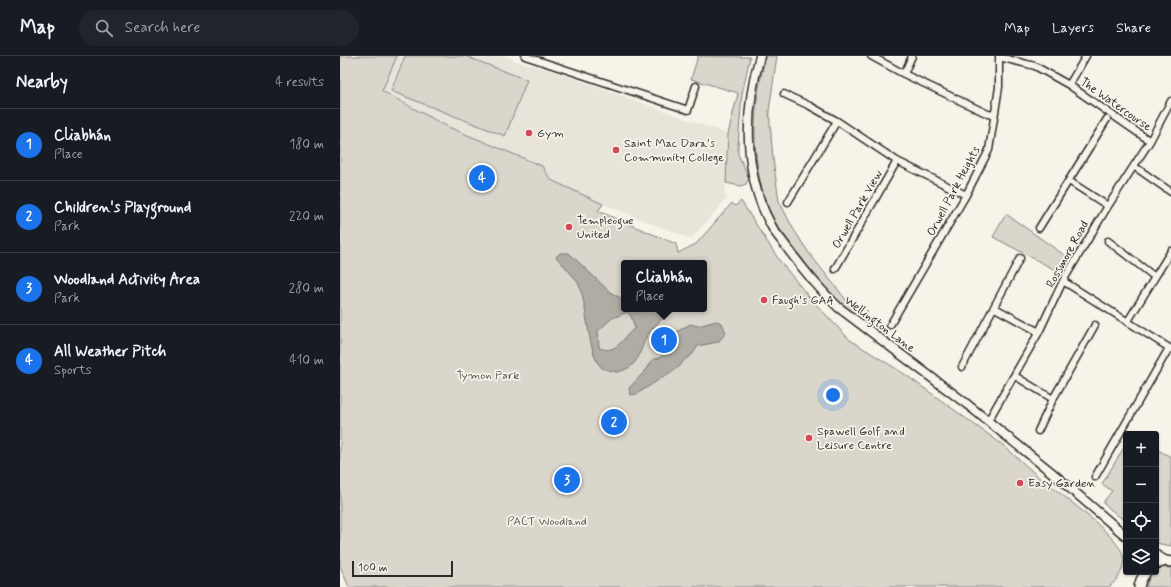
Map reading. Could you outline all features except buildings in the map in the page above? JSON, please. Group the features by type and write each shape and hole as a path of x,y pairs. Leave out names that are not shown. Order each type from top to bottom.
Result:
{"main road":[{"path":"1159,564 1169,562"},
{"path":"1130,587 1143,577"}],"street":[{"path":"525,56 688,110 696,86"},
{"name":"Wellington Lane","path":"760,56 752,88 749,124 749,145 752,169 757,190 771,225 820,290 838,307 1050,471 1123,533"},
{"path":"871,56 904,74 988,114 994,115"},
{"path":"904,74 912,56"},
{"name":"The Watercourse","path":"999,56 1035,66 1069,85 1150,141"},
{"name":"Orwell Park Heights","path":"890,325 966,194 989,150 999,87 999,56"},
{"path":"1069,85 1086,56"},
{"path":"784,94 837,121 897,161 966,194"},
{"name":"Rossmore Road","path":"988,422 1039,332 1063,281 1108,206 1150,141 1171,102"},
{"path":"1039,228 1107,119"},
{"path":"788,202 837,121"},
{"name":"Orwell Park View","path":"835,269 897,161"},
{"path":"1138,169 1171,192"},
{"path":"1069,181 1108,206"},
{"path":"1108,241 1155,277"},
{"path":"1128,321 1171,251"},
{"path":"962,367 995,308 1020,258"},
{"path":"1063,281 1170,349 1095,477"},
{"path":"995,308 1039,332"},
{"path":"1038,431 1053,399 1095,326"},
{"path":"1015,376 1053,399"},
{"path":"1159,557 1169,562"}],"shaded area":[{"name":"Saint Mac Dara's Community College","path":"397,56 503,56 548,69 728,134 726,183 724,194 727,199 691,239 603,204 551,180 542,166 446,126 382,90"},
{"path":"560,253 569,253 610,292 621,298 621,312 627,312 670,312 651,330 645,339 635,362 625,370 617,372 607,370 602,368 597,362 591,342 582,293 579,285 556,257","holes":["627,312 631,316 635,328 615,347 605,350 599,348 598,331 611,319"]},
{"path":"716,321 722,323 726,333 718,342 698,346 692,355 684,360 680,366 637,394 630,395 629,388 647,369 653,359 660,358 674,341 675,333 690,324 698,326"}],"green space":[{"path":"340,56 397,56 382,91 446,126 542,166 551,180 603,204 598,211 676,244 678,253 696,244 732,203 735,206 741,201 779,260 809,297 850,340 903,373 1003,445 1042,480 1076,506 1111,537 1123,555 1123,564 1120,573 1109,587 349,587 340,566"},
{"path":"405,56 465,56 527,80 505,136 391,91"},
{"path":"698,56 750,57 742,94 738,146 738,154 749,178 746,184 740,186 726,183 728,134 738,93 691,79"},
{"path":"766,56 777,56 769,111 773,159 779,201 794,230 809,253 847,301 859,312 855,315 833,295 807,265 777,225 766,202 756,158 755,124 756,107"},
{"path":"1006,214 1067,257 1059,272 993,237"},
{"path":"1123,449 1123,520 1104,504 1104,501 1112,491 1102,484"},
{"path":"1159,451 1171,457 1171,546 1159,544"},
{"path":"1163,567 1171,568 1171,587 1146,587 1150,576 1159,575 1159,569"}],"place":[{"name":"Gym","path":"529,133"},
{"name":"Saint Mac Dara's Community College","path":"616,150"},
{"name":"All Weather Pitch","path":"482,178"},
{"name":"Templeogue United","path":"569,227"},
{"name":"Faugh's GAA","path":"764,300"},
{"name":"Cliabhán","path":"664,340"},
{"name":"Children's Playground","path":"614,422"},
{"name":"Spawell Golf and Leisure Centre","path":"809,438"},
{"name":"Woodland Activity Area","path":"567,480"},
{"name":"Easy Garden","path":"1020,483"}],"park label":[{"name":"Tymon Park","path":"488,375"},
{"name":"PACT Woodland","path":"547,521"}]}
